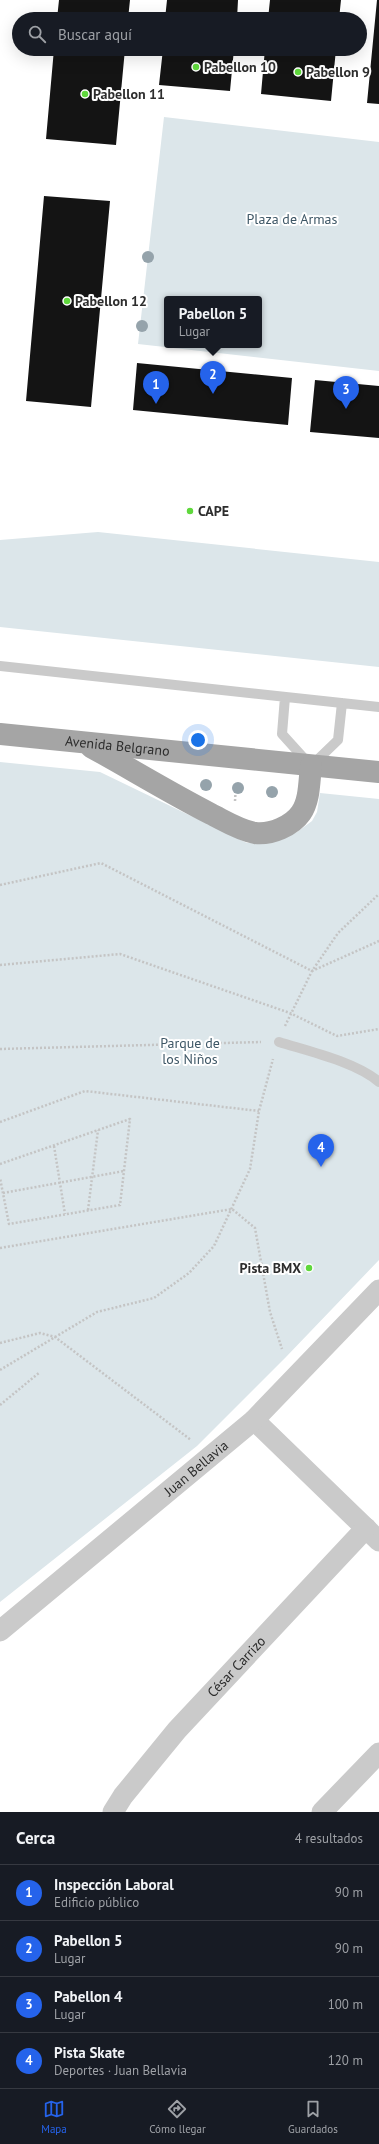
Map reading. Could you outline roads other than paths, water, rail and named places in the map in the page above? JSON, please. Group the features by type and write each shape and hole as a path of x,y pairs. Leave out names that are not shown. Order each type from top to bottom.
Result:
{"main road":[{"name":"Avenida Belgrano","path":"0,734 379,772"},
{"path":"83,742 183,800 241,830 256,833 272,832 284,826 301,813 307,800 311,766"}],"street":[{"name":"Juan Bellavia","path":"0,1631 254,1420 379,1290"},
{"path":"254,1420 373,1534"},
{"name":"César Carrizo","path":"113,1812 123,1796 177,1730 373,1534"},
{"path":"322,1812 379,1753"}],"lane":[{"path":"0,666 379,707"},
{"path":"285,697 282,734 311,766 338,740 342,703"},
{"path":"279,1042 330,1057 373,1076 379,1082"}],"place":[{"name":"Pabellon 10","path":"196,67"},
{"name":"Pabellon 9","path":"298,72"},
{"name":"Pabellon 11","path":"85,94"},
{"name":"Pabellon 12","path":"67,301"},
{"name":"Pabellon 5","path":"213,394"},
{"name":"Inspección Laboral","path":"156,404"},
{"name":"Pabellon 4","path":"346,409"},
{"name":"CAPE","path":"190,511"},
{"name":"Pista Skate","path":"321,1167"},
{"name":"Pista BMX","path":"309,1268"}],"park label":[{"name":"Plaza de Armas","path":"292,219"},
{"name":"Parque de los Niños","path":"190,1052"}]}
